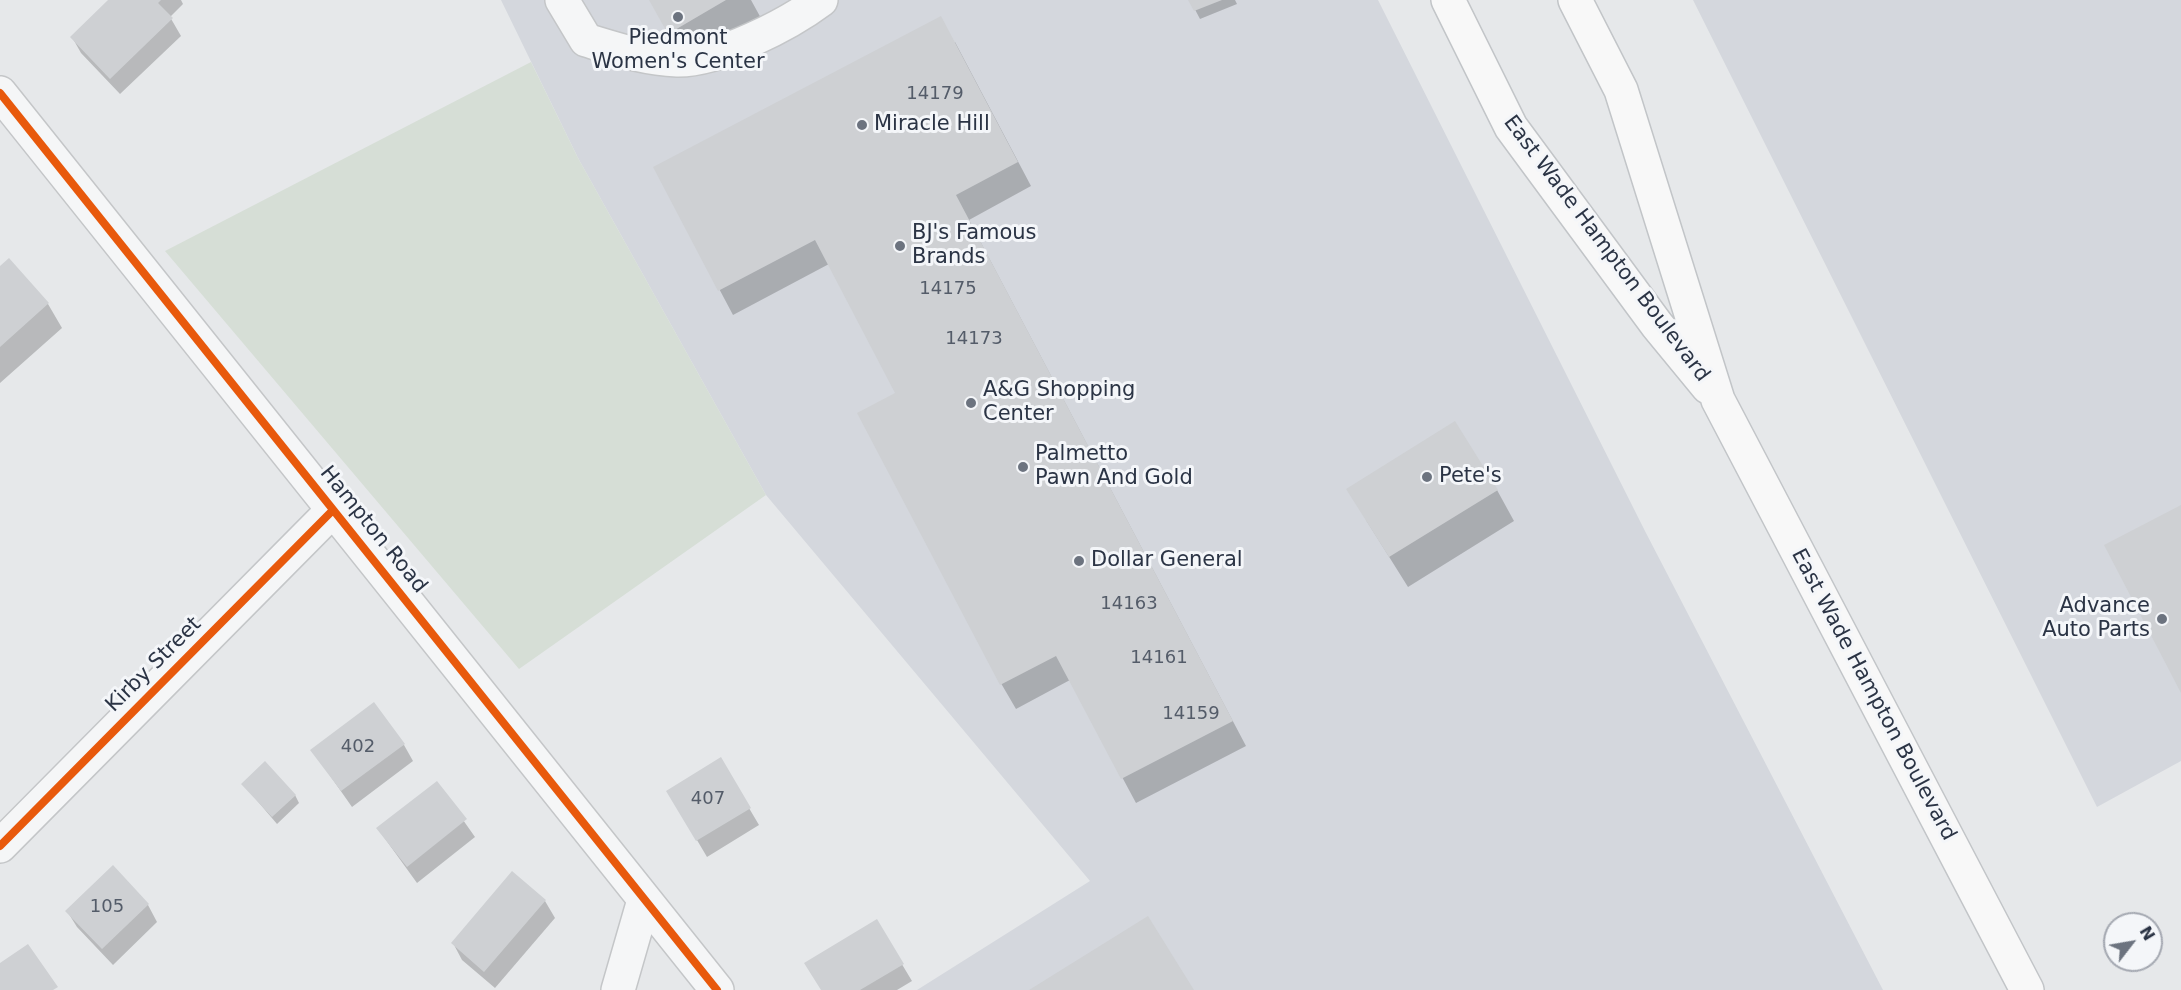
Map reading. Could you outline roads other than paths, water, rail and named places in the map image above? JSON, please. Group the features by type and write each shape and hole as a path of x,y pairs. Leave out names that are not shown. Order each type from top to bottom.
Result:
{"main road":[{"name":"East Wade Hampton Boulevard","path":"1448,0 1511,127 1658,325 1718,400"},
{"name":"East Wade Hampton Boulevard","path":"1575,0 1621,90 1718,400 2027,990"}],"street":[{"path":"562,0 586,40 633,54 679,60 722,51 797,18 821,0"},
{"name":"Hampton Road","path":"0,93 717,990"},
{"name":"Kirby Street","path":"0,846 333,510"},
{"path":"618,990 644,900"}],"place":[{"name":"Piedmont Women's Center","path":"678,17"},
{"name":"Miracle Hill","path":"862,125"},
{"name":"BJ's Famous Brands","path":"900,246"},
{"name":"A&G Shopping Center","path":"971,403"},
{"name":"Palmetto Pawn And Gold","path":"1023,467"},
{"name":"Pete's","path":"1427,477"},
{"name":"Dollar General","path":"1079,561"},
{"name":"Advance Auto Parts","path":"2162,619"}]}
